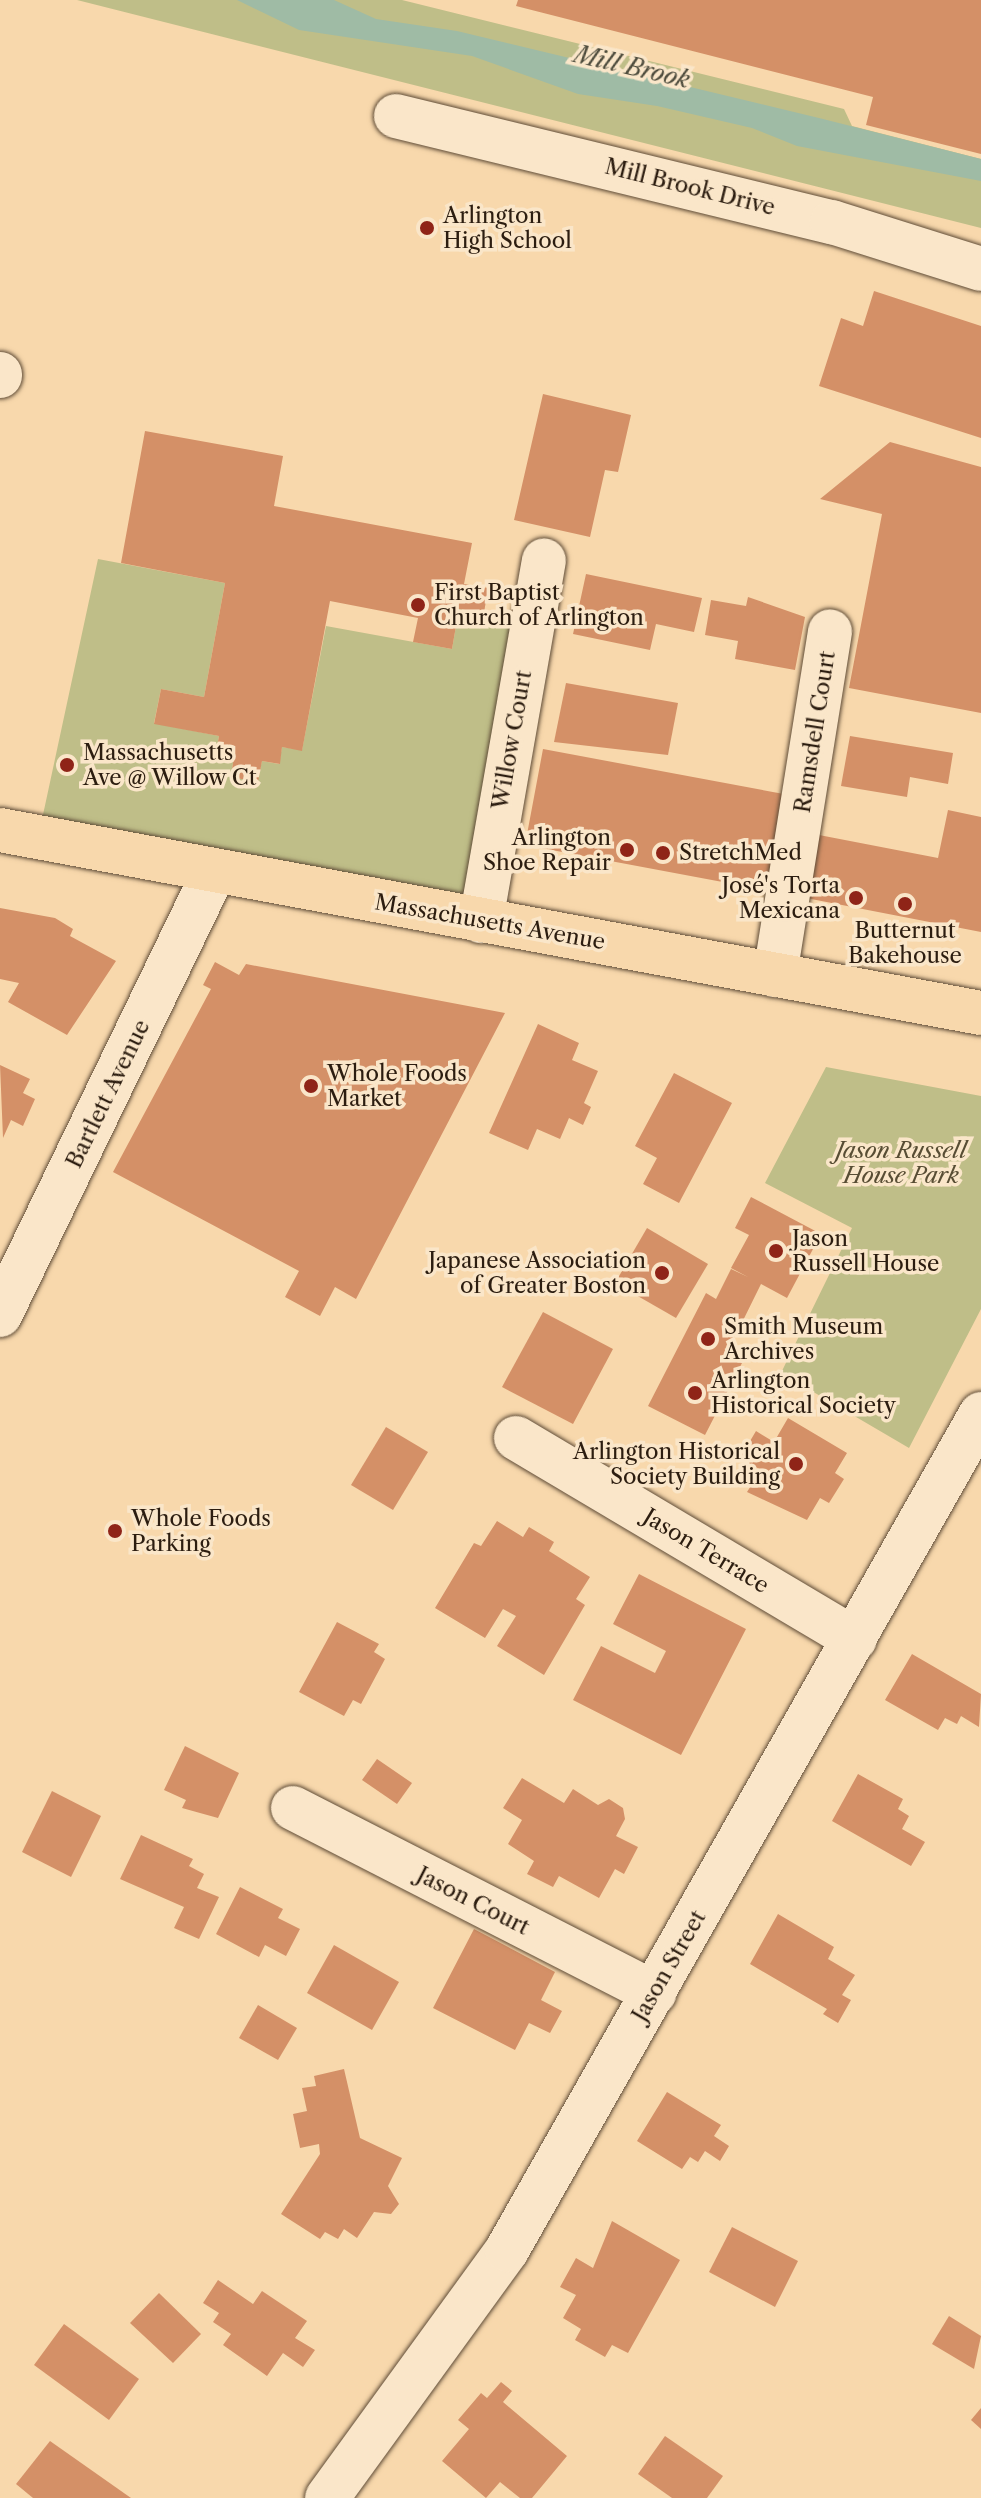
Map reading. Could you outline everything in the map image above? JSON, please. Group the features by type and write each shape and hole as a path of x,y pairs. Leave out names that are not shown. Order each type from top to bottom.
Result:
{"main road":[{"name":"Massachusetts Avenue","path":"0,830 981,1013"}],"street":[{"name":"Mill Brook Drive","path":"396,116 832,222 981,269"},
{"name":"Willow Court","path":"481,921 544,560"},
{"name":"Ramsdell Court","path":"775,975 830,631"},
{"name":"Bartlett Avenue","path":"0,1315 214,872"},
{"name":"Jason Street","path":"327,2498 467,2311 654,1993 981,1414"},
{"name":"Jason Terrace","path":"516,1438 855,1639"},
{"name":"Jason Court","path":"293,1808 654,1993"}],"green space":[{"path":"77,0 402,0 844,109 852,126 981,159 981,228"},
{"path":"98,559 225,583 204,697 161,689 154,723 219,736 216,752 234,756 231,777 257,782 262,761 279,764 282,747 302,750 326,626 452,649 459,609 532,622 481,921 38,838"},
{"name":"Jason Russell House Park","path":"826,1067 981,1096 981,1309 909,1448 781,1373 852,1228 765,1183"}],"shaded area":[{"path":"237,0 334,0 376,19 457,31 981,159 981,181 797,146 752,128 657,106 578,94 472,56 299,30"}],"building":[{"path":"518,0 981,0 981,154 866,125 873,97 516,6"},
{"path":"874,291 981,326 981,438 819,386 841,318 863,326"},
{"path":"543,394 631,415 618,472 605,470 590,537 514,520"},
{"name":"First Baptist Church of Arlington","path":"145,431 283,456 274,506 472,543 464,584 488,588 484,613 459,609 452,649 413,642 418,618 330,601 302,751 282,747 280,764 262,761 258,782 231,777 234,756 216,752 219,736 154,724 161,689 204,697 225,583 121,563"},
{"path":"890,442 981,467 981,713 849,688 882,514 820,499"},
{"path":"586,574 702,598 694,632 656,624 650,650 573,634"},
{"path":"748,597 805,617 795,670 735,659 738,641 705,635 711,600 746,606"},
{"path":"566,683 678,703 668,755 554,742"},
{"path":"850,736 953,753 948,784 910,777 907,797 841,786"},
{"path":"543,749 789,795 771,891 525,845"},
{"path":"948,810 981,817 981,932 806,898 819,835 938,858"},
{"path":"0,908 55,918 73,929 70,936 116,961 67,1035 8,1002 19,983 0,979"},
{"path":"215,962 239,975 246,964 505,1013 356,1299 335,1287 320,1316 285,1297 299,1271 113,1172 211,989 203,985"},
{"path":"538,1024 579,1043 572,1060 598,1071 584,1103 591,1107 583,1125 569,1118 560,1139 537,1129 528,1150 489,1133"},
{"path":"0,1065 30,1079 23,1093 35,1099 23,1126 11,1120 3,1138"},
{"path":"674,1073 732,1103 679,1203 643,1184 657,1158 635,1146"},
{"name":"Smith Museum Archives","path":"751,1197 821,1234 787,1298 761,1284 726,1355 742,1363 705,1435 648,1406 706,1293 716,1299 731,1269 748,1277 731,1268 749,1235 735,1228"},
{"name":"Japanese Association of Greater Boston","path":"647,1228 708,1264 676,1318 615,1283"},
{"path":"543,1312 613,1349 573,1424 502,1387"},
{"name":"Arlington Historical Society Building","path":"788,1418 847,1453 835,1473 844,1479 829,1503 820,1498 807,1520 747,1492 761,1470 740,1458 756,1431 774,1442"},
{"path":"386,1427 428,1452 393,1510 351,1485"},
{"path":"497,1521 523,1537 529,1527 554,1542 549,1551 590,1577 576,1599 585,1605 544,1675 497,1646 516,1616 503,1609 485,1638 435,1608 474,1543 481,1546"},
{"path":"639,1574 746,1629 681,1755 573,1700 601,1646 655,1673 666,1651 613,1624"},
{"path":"337,1622 379,1644 374,1652 385,1659 361,1704 353,1700 344,1716 299,1692"},
{"path":"912,1654 981,1694 979,1727 961,1716 957,1724 945,1718 938,1730 885,1700"},
{"path":"185,1746 239,1773 218,1818 182,1808 186,1800 164,1790"},
{"path":"377,1759 412,1783 397,1804 362,1780"},
{"path":"858,1774 903,1799 898,1809 909,1816 902,1829 925,1842 911,1866 832,1821"},
{"path":"522,1778 564,1803 573,1789 598,1805 609,1799 623,1808 625,1819 616,1836 638,1847 624,1874 615,1869 599,1898 559,1876 553,1887 527,1874 534,1861 508,1844 522,1820 503,1808"},
{"path":"52,1791 101,1816 71,1877 22,1852"},
{"path":"141,1835 193,1859 189,1866 204,1874 197,1888 219,1897 199,1939 174,1928 184,1907 120,1879"},
{"path":"240,1887 283,1909 278,1918 300,1929 286,1956 265,1945 259,1957 216,1934"},
{"path":"778,1914 834,1947 828,1959 855,1975 842,1995 851,2000 838,2023 823,2014 827,2009 750,1964"},
{"path":"474,1929 555,1972 541,2000 562,2011 550,2033 529,2023 515,2050 433,2008"},
{"path":"334,1945 399,1982 372,2030 307,1993"},
{"path":"258,2005 297,2028 278,2060 239,2038"},
{"path":"344,2069 360,2138 402,2158 388,2186 399,2204 391,2214 374,2212 357,2238 344,2229 338,2239 325,2232 320,2239 281,2214 320,2154 319,2144 300,2148 293,2114 307,2111 302,2088 316,2086 314,2076"},
{"path":"667,2092 721,2125 714,2136 729,2146 720,2161 705,2151 698,2162 690,2157 682,2169 637,2141"},
{"path":"612,2221 680,2260 628,2353 612,2345 605,2357 575,2340 581,2329 563,2318 576,2295 560,2287 576,2258 593,2268"},
{"path":"732,2227 798,2261 775,2307 709,2272"},
{"path":"218,2280 253,2304 262,2291 307,2321 295,2338 315,2350 303,2367 283,2353 267,2376 223,2345 231,2334 213,2322 219,2313 203,2303"},
{"path":"159,2293 201,2334 173,2363 130,2323"},
{"path":"949,2316 981,2336 974,2369 932,2344"},
{"path":"64,2324 139,2379 109,2420 34,2365"},
{"path":"501,2382 512,2391 503,2402 567,2456 532,2498 520,2498 500,2482 486,2498 442,2461 469,2429 458,2420 481,2393 487,2398"},
{"path":"981,2408 981,2429 971,2420"},
{"path":"665,2436 723,2476 707,2498 672,2498 638,2474"},
{"path":"50,2441 131,2498 33,2498 16,2484"}],"place":[{"name":"Arlington High School","path":"427,228"},
{"name":"First Baptist Church of Arlington","path":"418,605"},
{"name":"Massachusetts Ave @ Willow Ct","path":"67,765"},
{"name":"Arlington Shoe Repair","path":"627,850"},
{"name":"StretchMed","path":"663,853"},
{"name":"José's Torta Mexicana","path":"856,898"},
{"name":"Butternut Bakehouse","path":"905,904"},
{"name":"Whole Foods Market","path":"311,1086"},
{"name":"Jason Russell House","path":"776,1251"},
{"name":"Japanese Association of Greater Boston","path":"662,1273"},
{"name":"Smith Museum Archives","path":"708,1339"},
{"name":"Arlington Historical Society","path":"695,1393"},
{"name":"Arlington Historical Society Building","path":"796,1464"},
{"name":"Whole Foods Parking","path":"115,1531"}],"water label":[{"name":"Mill Brook","path":"632,67"}]}
